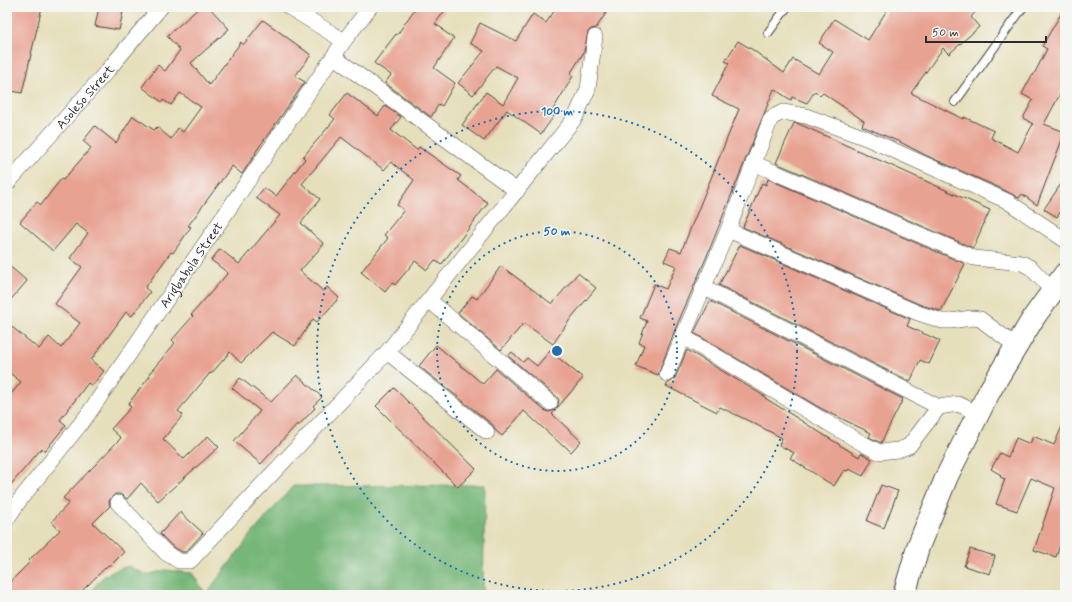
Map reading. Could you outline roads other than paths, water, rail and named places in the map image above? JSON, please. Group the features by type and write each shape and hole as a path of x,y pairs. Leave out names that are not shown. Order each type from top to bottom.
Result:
{"main road":[{"path":"904,595 918,547 946,476 990,390 1034,317 1059,283"}],"street":[{"name":"Asoleso Street","path":"7,184 108,70 161,7"},
{"path":"289,7 344,41"},
{"name":"Arigbabola Street","path":"7,520 19,501 86,417 344,41 370,7"},
{"path":"118,504 166,553 179,561 190,561 387,352 575,118 588,90 595,37"},
{"path":"334,56 517,191"},
{"path":"667,374 728,230 771,118 783,112 806,116 866,138 1007,201 1065,240"},
{"path":"753,163 974,258 1022,263 1059,283"},
{"path":"728,230 918,313 942,321 972,318 980,319 1016,346"},
{"path":"703,287 939,407 958,404 978,413"},
{"path":"428,300 550,403"},
{"path":"682,336 880,452 898,450 909,446 939,407"},
{"path":"387,352 487,432"}],"lane":[{"path":"768,33 787,7"},
{"path":"955,102 1023,7"}]}
